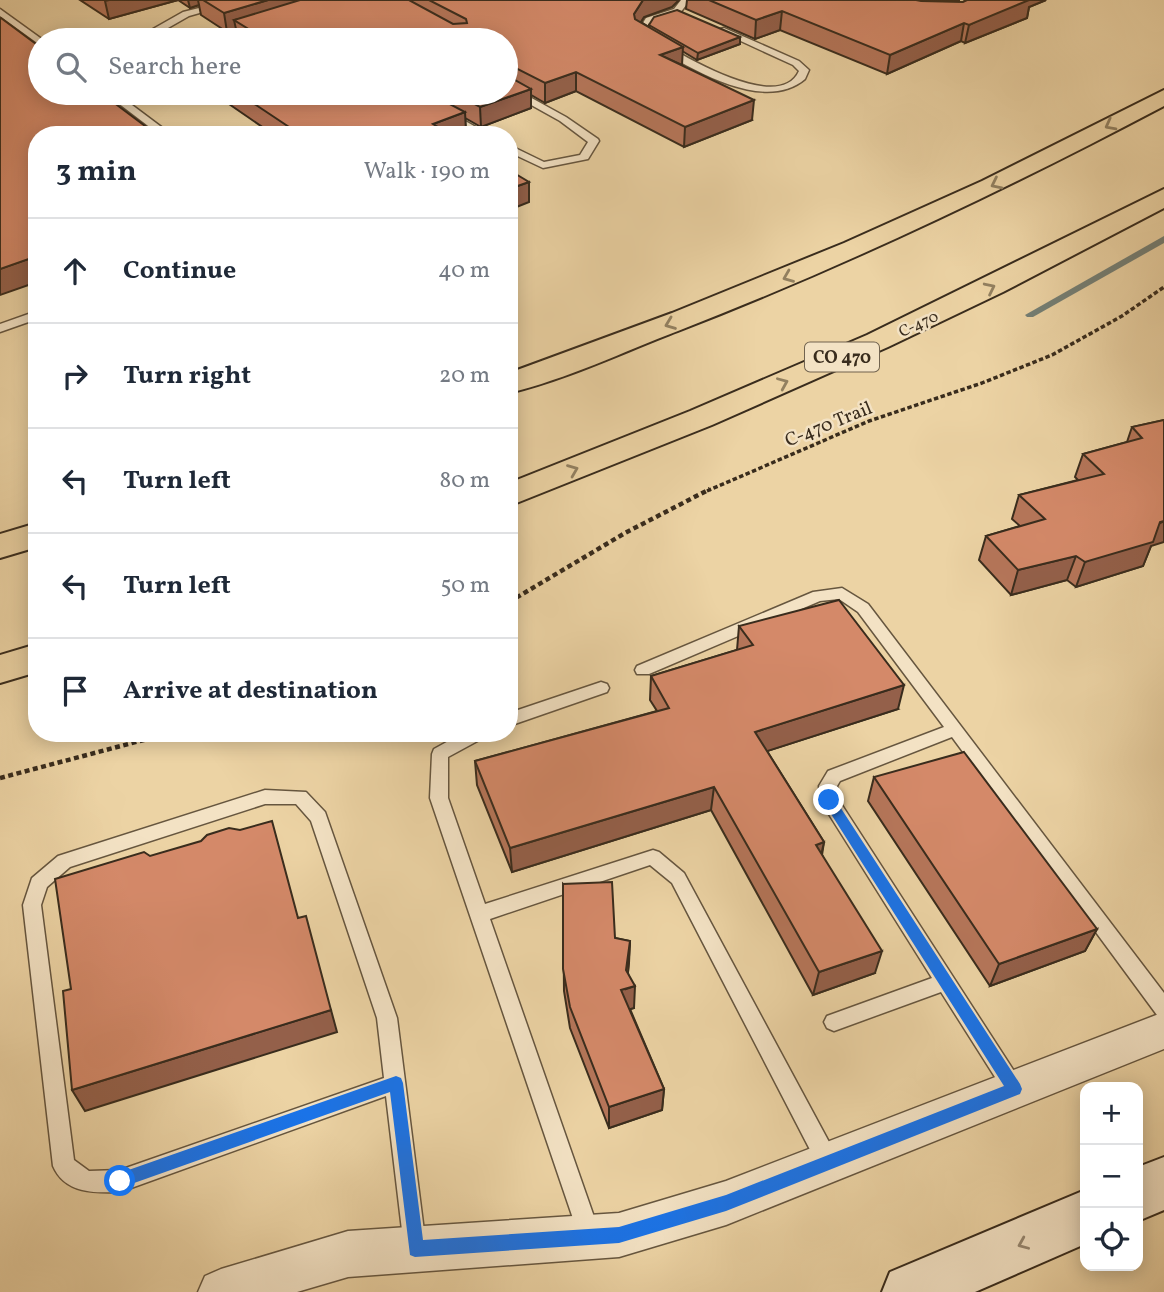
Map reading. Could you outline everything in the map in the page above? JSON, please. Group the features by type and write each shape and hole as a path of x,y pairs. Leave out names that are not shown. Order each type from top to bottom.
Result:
{"highway":[{"path":"518,381 668,324 858,247 1027,169 1164,96"},
{"name":"C-470","path":"518,491 781,384 904,330 1040,264 1164,197"},
{"path":"0,546 28,538"},
{"path":"0,669 28,661"}],"main road":[{"path":"1143,1193 1164,1183"},
{"path":"910,1292 1080,1219"}],"street":[{"path":"221,1292 348,1254 619,1235 726,1203 1164,1030"}],"lane":[{"path":"161,28 186,14 241,0"},
{"path":"686,0 677,11 649,20 640,34 670,52 745,87 780,88 800,79 804,70 796,63 713,26"},
{"path":"677,11 689,16"},
{"path":"0,12 28,33"},
{"path":"261,28 269,26"},
{"path":"518,94 563,119 594,141 584,157 543,165 518,152"},
{"path":"126,105 155,126"},
{"path":"430,105 469,126"},
{"path":"0,328 28,318"},
{"path":"643,670 818,596 842,593 863,608 1164,1009"},
{"path":"518,717 601,688"},
{"path":"955,729 834,776 828,786 829,800 1014,1089"},
{"path":"461,742 440,754 439,799 590,1236"},
{"path":"396,1083 120,1181 86,1182 64,1166 32,905 39,883 64,861 265,797 300,797 319,817 387,1018 396,1083 415,1249"},
{"path":"480,914 653,857 678,878 828,1162"},
{"path":"834,1022 946,982"}],"path":[{"name":"C-470 Trail","path":"518,597 625,533 737,476 869,421 982,383 1052,355 1122,316 1164,287"},
{"path":"0,778 136,742"}],"building":[{"path":"203,0 268,0 224,13"},
{"path":"300,0 409,0 453,24 467,23 466,19 429,0 643,0 634,14 635,19 683,47 660,55 754,100 685,127 576,72 545,83 518,69 518,28 247,28 234,20"},
{"path":"709,0 1029,0 969,25 964,23 890,55 782,11 756,20"},
{"path":"677,10 740,37 698,53 649,25 654,17"},
{"path":"0,19 28,38 28,105 117,105 145,126 28,126 28,259 0,269"},
{"path":"518,82 531,89 518,94"},
{"path":"256,105 452,105 465,112 433,124 436,126 288,126"},
{"path":"518,175 529,182 518,186"},
{"path":"1164,420 1164,521 1160,522 1153,542 1085,562 1076,556 1018,570 986,536 1045,519 1019,495 1104,474 1083,454 1142,438 1132,427"},
{"path":"839,600 904,685 755,732 824,842 816,845 882,951 819,972 714,787 510,848 475,761 669,708 651,676 753,645 739,626"},
{"path":"964,752 1097,929 999,964 874,777"},
{"path":"272,821 298,918 306,916 331,1010 72,1090 63,991 71,989 55,879 144,852 150,856 201,841 207,835 229,828 240,830"},
{"path":"612,882 615,938 630,941 626,970 635,986 621,990 664,1089 609,1107 570,1007 563,969 563,884"}],"waterway":[{"path":"1030,315 1164,239"}],"route":[{"path":"120,1181 396,1083 415,1249 619,1235 726,1203 1014,1089 829,800"}]}
